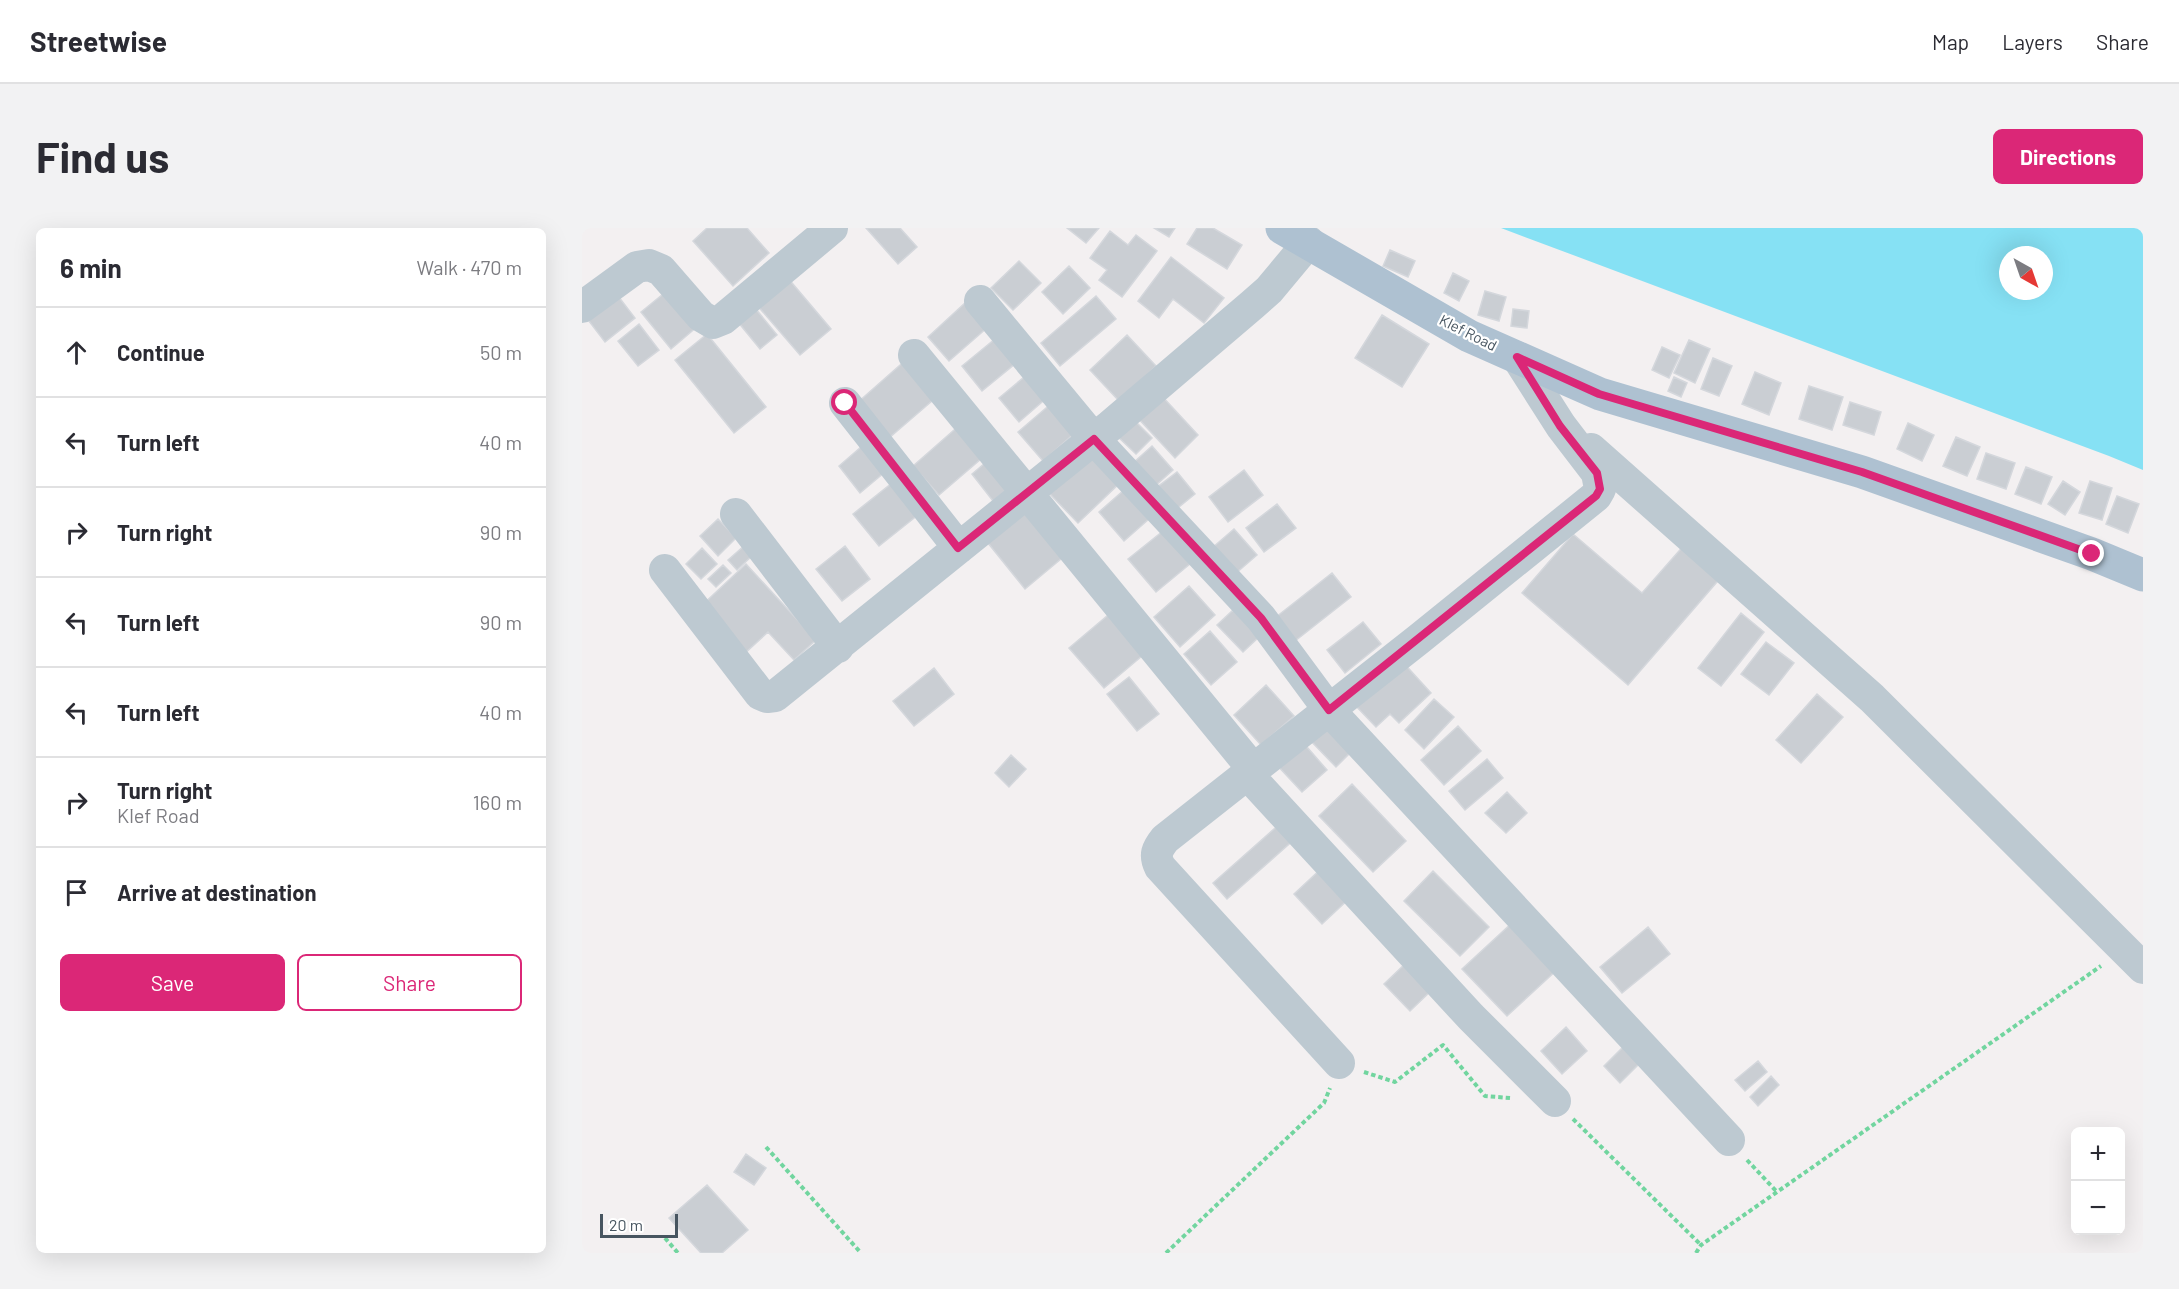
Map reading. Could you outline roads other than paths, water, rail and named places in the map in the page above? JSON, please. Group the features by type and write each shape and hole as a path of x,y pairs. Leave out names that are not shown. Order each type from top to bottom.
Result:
{"main road":[{"name":"Klef Road","path":"1295,235 1469,336 1599,394 1862,472 2092,554 2143,575"}],"street":[{"path":"582,307 638,267 649,265 661,270 701,316 713,322 723,319 832,228"},
{"path":"665,570 760,694 767,698 775,696 1094,439 1252,305 1275,283 1295,235"},
{"path":"980,301 1094,439 1261,618 1329,710 1729,1140"},
{"path":"914,355 1250,771 1471,1017 1555,1101"},
{"path":"1339,1063 1160,867 1156,859 1157,849 1165,839 1596,496 1600,489 1597,473 1554,416 1517,357"},
{"path":"845,403 958,548"},
{"path":"1554,416 1872,698 2133,959"},
{"path":"736,514 838,647"}],"water":[{"path":"1501,228 2143,228 2143,470 2109,456"}]}
